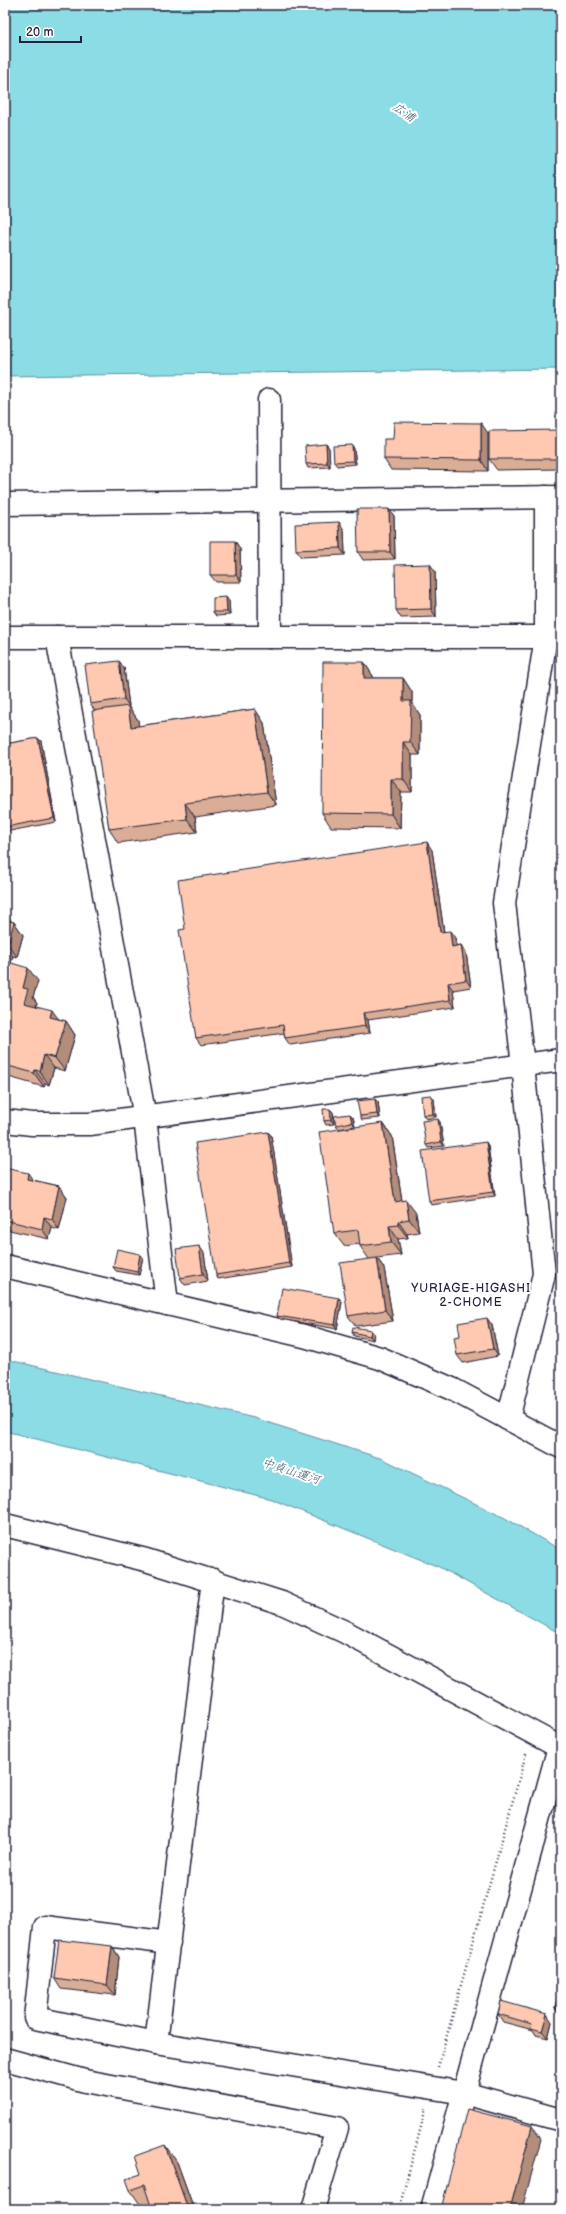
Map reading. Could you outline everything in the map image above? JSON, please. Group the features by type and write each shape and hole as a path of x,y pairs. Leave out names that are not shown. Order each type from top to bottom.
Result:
{"street":[{"path":"269,400 268,500 270,637"},
{"path":"5,504 554,497 554,637 504,903 523,1065 553,1275 508,1419"},
{"path":"5,637 554,637"},
{"path":"56,637 145,1118 167,1304"},
{"path":"5,1121 32,1124 90,1124 145,1118 561,1060"},
{"path":"5,1266 304,1336 380,1358 452,1389 561,1447"},
{"path":"5,1525 146,1560 282,1603 345,1632 560,1747 432,2209"},
{"path":"156,2043 213,1580"},
{"path":"169,1943 46,1927 35,2018 156,2043 464,2093 561,2120"},
{"path":"5,2058 85,2081 337,2128 313,2209"}],"path":[{"path":"438,2069 532,1732"},
{"path":"399,2209 428,2100"}],"water":[{"name":"広浦","path":"5,5 561,5 561,369 5,376"},
{"name":"中貞山運河","path":"5,1359 254,1418 383,1459 505,1518 561,1550 561,1634 439,1567 271,1499 5,1431"}],"building":[{"path":"394,422 481,423 481,460 384,459 384,439 393,439"},
{"path":"561,430 561,459 489,459 489,431"},
{"path":"326,444 327,463 306,464 305,446"},
{"path":"352,445 353,461 334,462 333,446"},
{"path":"357,509 389,509 390,552 358,552"},
{"path":"339,522 340,548 296,550 295,524"},
{"path":"210,541 235,541 236,575 210,575"},
{"path":"430,564 431,609 396,610 395,565"},
{"path":"226,597 227,612 213,612 213,598"},
{"path":"119,661 124,699 90,704 85,665"},
{"path":"323,662 364,662 364,678 403,678 403,701 411,701 410,742 403,742 403,779 391,779 391,814 322,813"},
{"path":"128,706 131,727 255,709 267,792 185,803 187,819 109,829 92,711"},
{"path":"38,738 54,818 5,827 5,744"},
{"path":"427,842 440,932 450,931 452,947 461,945 466,980 448,983 450,1000 363,1013 365,1026 285,1038 283,1025 196,1038 179,930 185,929 178,880"},
{"path":"5,920 14,922 8,944 5,943"},
{"path":"5,961 28,968 23,988 28,989 24,1003 52,1010 50,1017 66,1021 55,1058 44,1055 40,1071 35,1070 34,1073 5,1065"},
{"path":"431,1095 433,1114 423,1115 421,1096"},
{"path":"375,1099 377,1114 360,1116 357,1101"},
{"path":"323,1109 330,1109 331,1120 324,1121"},
{"path":"350,1114 352,1122 336,1125 334,1116"},
{"path":"438,1119 441,1142 426,1145 422,1121"},
{"path":"383,1123 395,1202 406,1200 409,1219 398,1221 398,1225 389,1226 391,1242 360,1246 358,1230 334,1233 319,1132"},
{"path":"268,1132 289,1263 216,1275 195,1143"},
{"path":"486,1142 493,1192 429,1201 422,1151"},
{"path":"5,1168 28,1173 27,1179 59,1186 52,1219 44,1217 42,1229 5,1220"},
{"path":"199,1246 203,1274 180,1278 176,1249"},
{"path":"117,1249 140,1254 137,1272 113,1267"},
{"path":"377,1258 385,1310 348,1316 340,1263"},
{"path":"282,1288 339,1298 335,1325 277,1316"},
{"path":"487,1318 493,1349 457,1355 454,1337 460,1336 458,1323"},
{"path":"353,1327 371,1330 370,1336 352,1332"},
{"path":"59,1940 112,1946 107,1985 54,1978"},
{"path":"561,1983 561,2009 555,2008"},
{"path":"501,2001 547,2014 542,2031 531,2028 532,2024 498,2014"},
{"path":"467,2109 532,2126 510,2209 441,2209"},
{"path":"165,2145 188,2209 152,2209 144,2185 130,2190 126,2179 141,2174 135,2156"}],"district":[{"name":"YURIAGE-HIGASHI 2-CHOME","path":"471,1295"}]}
